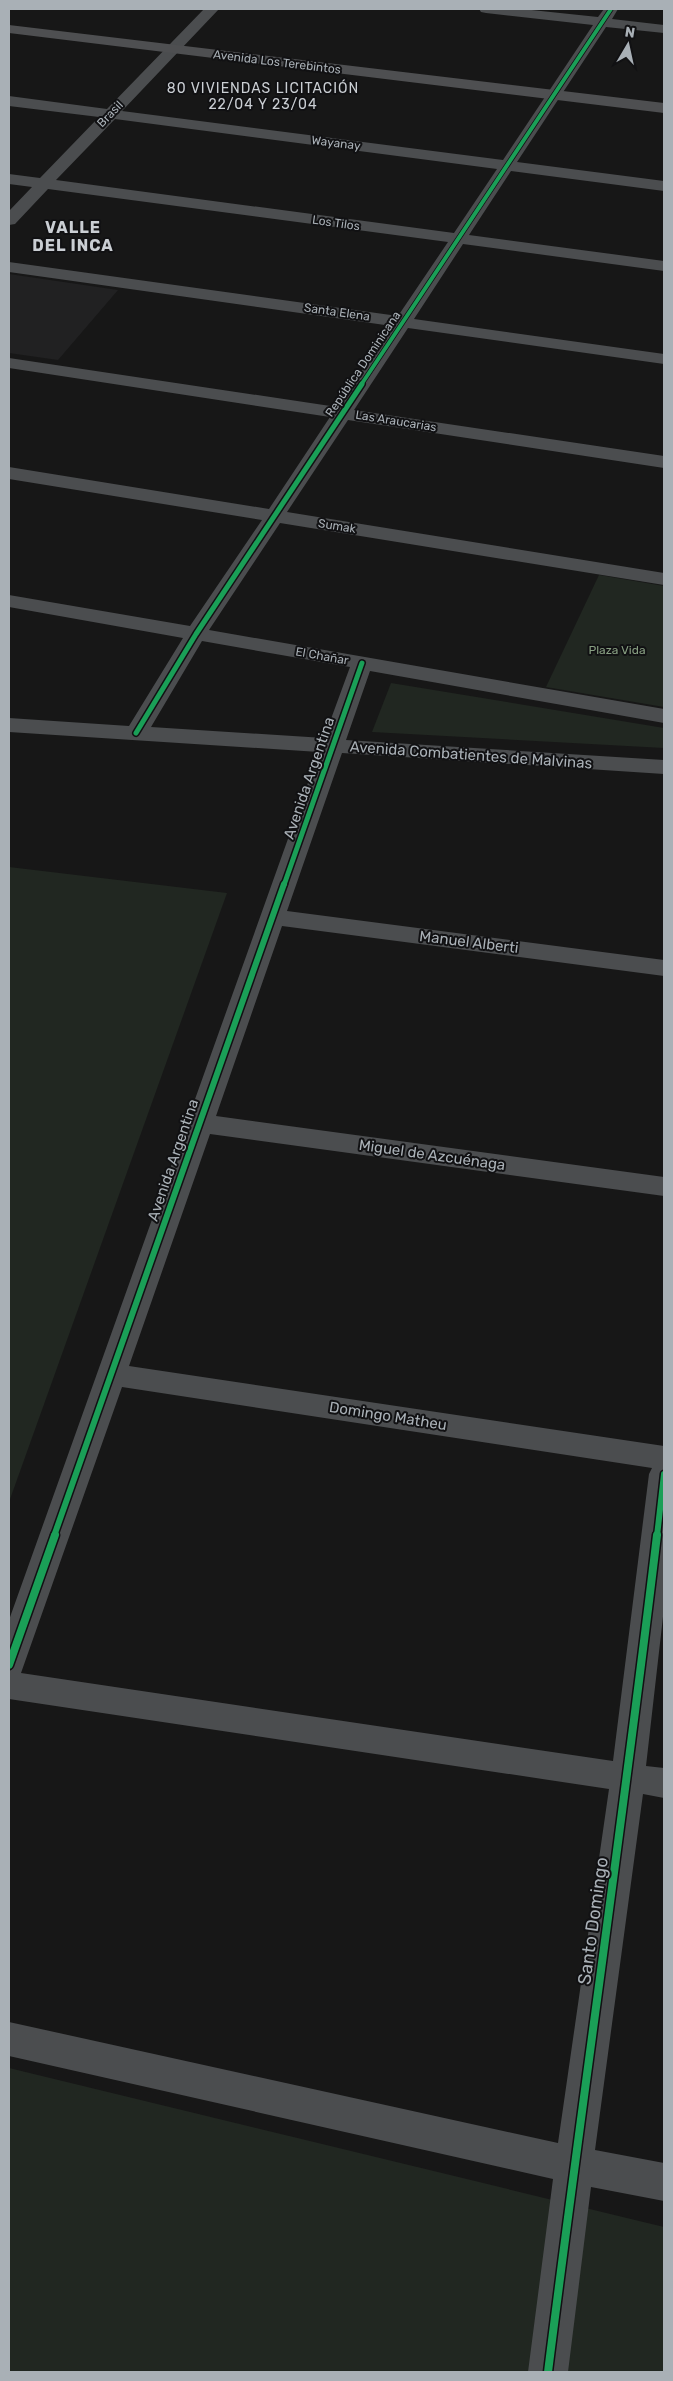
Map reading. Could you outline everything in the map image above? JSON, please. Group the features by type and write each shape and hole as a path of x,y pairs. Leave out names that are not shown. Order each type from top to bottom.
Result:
{"main road":[{"name":"Avenida Los Terebintos","path":"9,18 178,44"},
{"name":"Avenida Los Terebintos","path":"9,29 178,44 557,89 664,96"},
{"name":"Avenida Los Terebintos","path":"557,89 664,108"}],"street":[{"name":"Brasil","path":"9,220 212,9"},
{"path":"486,9 606,15 664,29"},
{"name":"República Dominicana","path":"136,733 196,634 405,322 606,15"},
{"name":"Wayanay","path":"9,101 664,186"},
{"name":"Los Tilos","path":"9,179 664,266"},
{"name":"Santa Elena","path":"9,267 664,358"},
{"name":"Las Araucarias","path":"9,363 664,462"},
{"name":"Sumak","path":"9,473 664,579"},
{"name":"El Chañar","path":"9,601 664,716"},
{"name":"Avenida Argentina","path":"9,1665 362,664"},
{"name":"Avenida Combatientes de Malvinas","path":"9,725 664,767"},
{"name":"Manuel Alberti","path":"274,917 664,968"},
{"name":"Miguel de Azcuénaga","path":"199,1123 664,1187"},
{"name":"Domingo Matheu","path":"111,1374 664,1458"},
{"name":"Santo Domingo","path":"548,2372 574,2165 628,1778 664,1474"},
{"path":"9,1685 664,1783"},
{"path":"9,2039 574,2165 664,2182"}],"shaded area":[{"path":"9,274 118,290 58,360 9,353"}],"green space":[{"name":"Plaza Vida","path":"599,575 664,586 664,707 546,687"},
{"path":"391,683 664,728 664,748 372,732"},
{"path":"9,867 227,893 9,1502"},
{"path":"9,2068 664,2227 664,2372 9,2372"}],"cycle path":[{"path":"136,733 196,634 611,9"},
{"path":"9,1665 362,663"},
{"path":"548,2372 574,2165 628,1778 664,1474"}],"district":[{"name":"80 VIVIENDAS LICITACIÓN 22/04 Y 23/04","path":"263,96"},
{"name":"VALLE DEL INCA","path":"73,236"}]}
